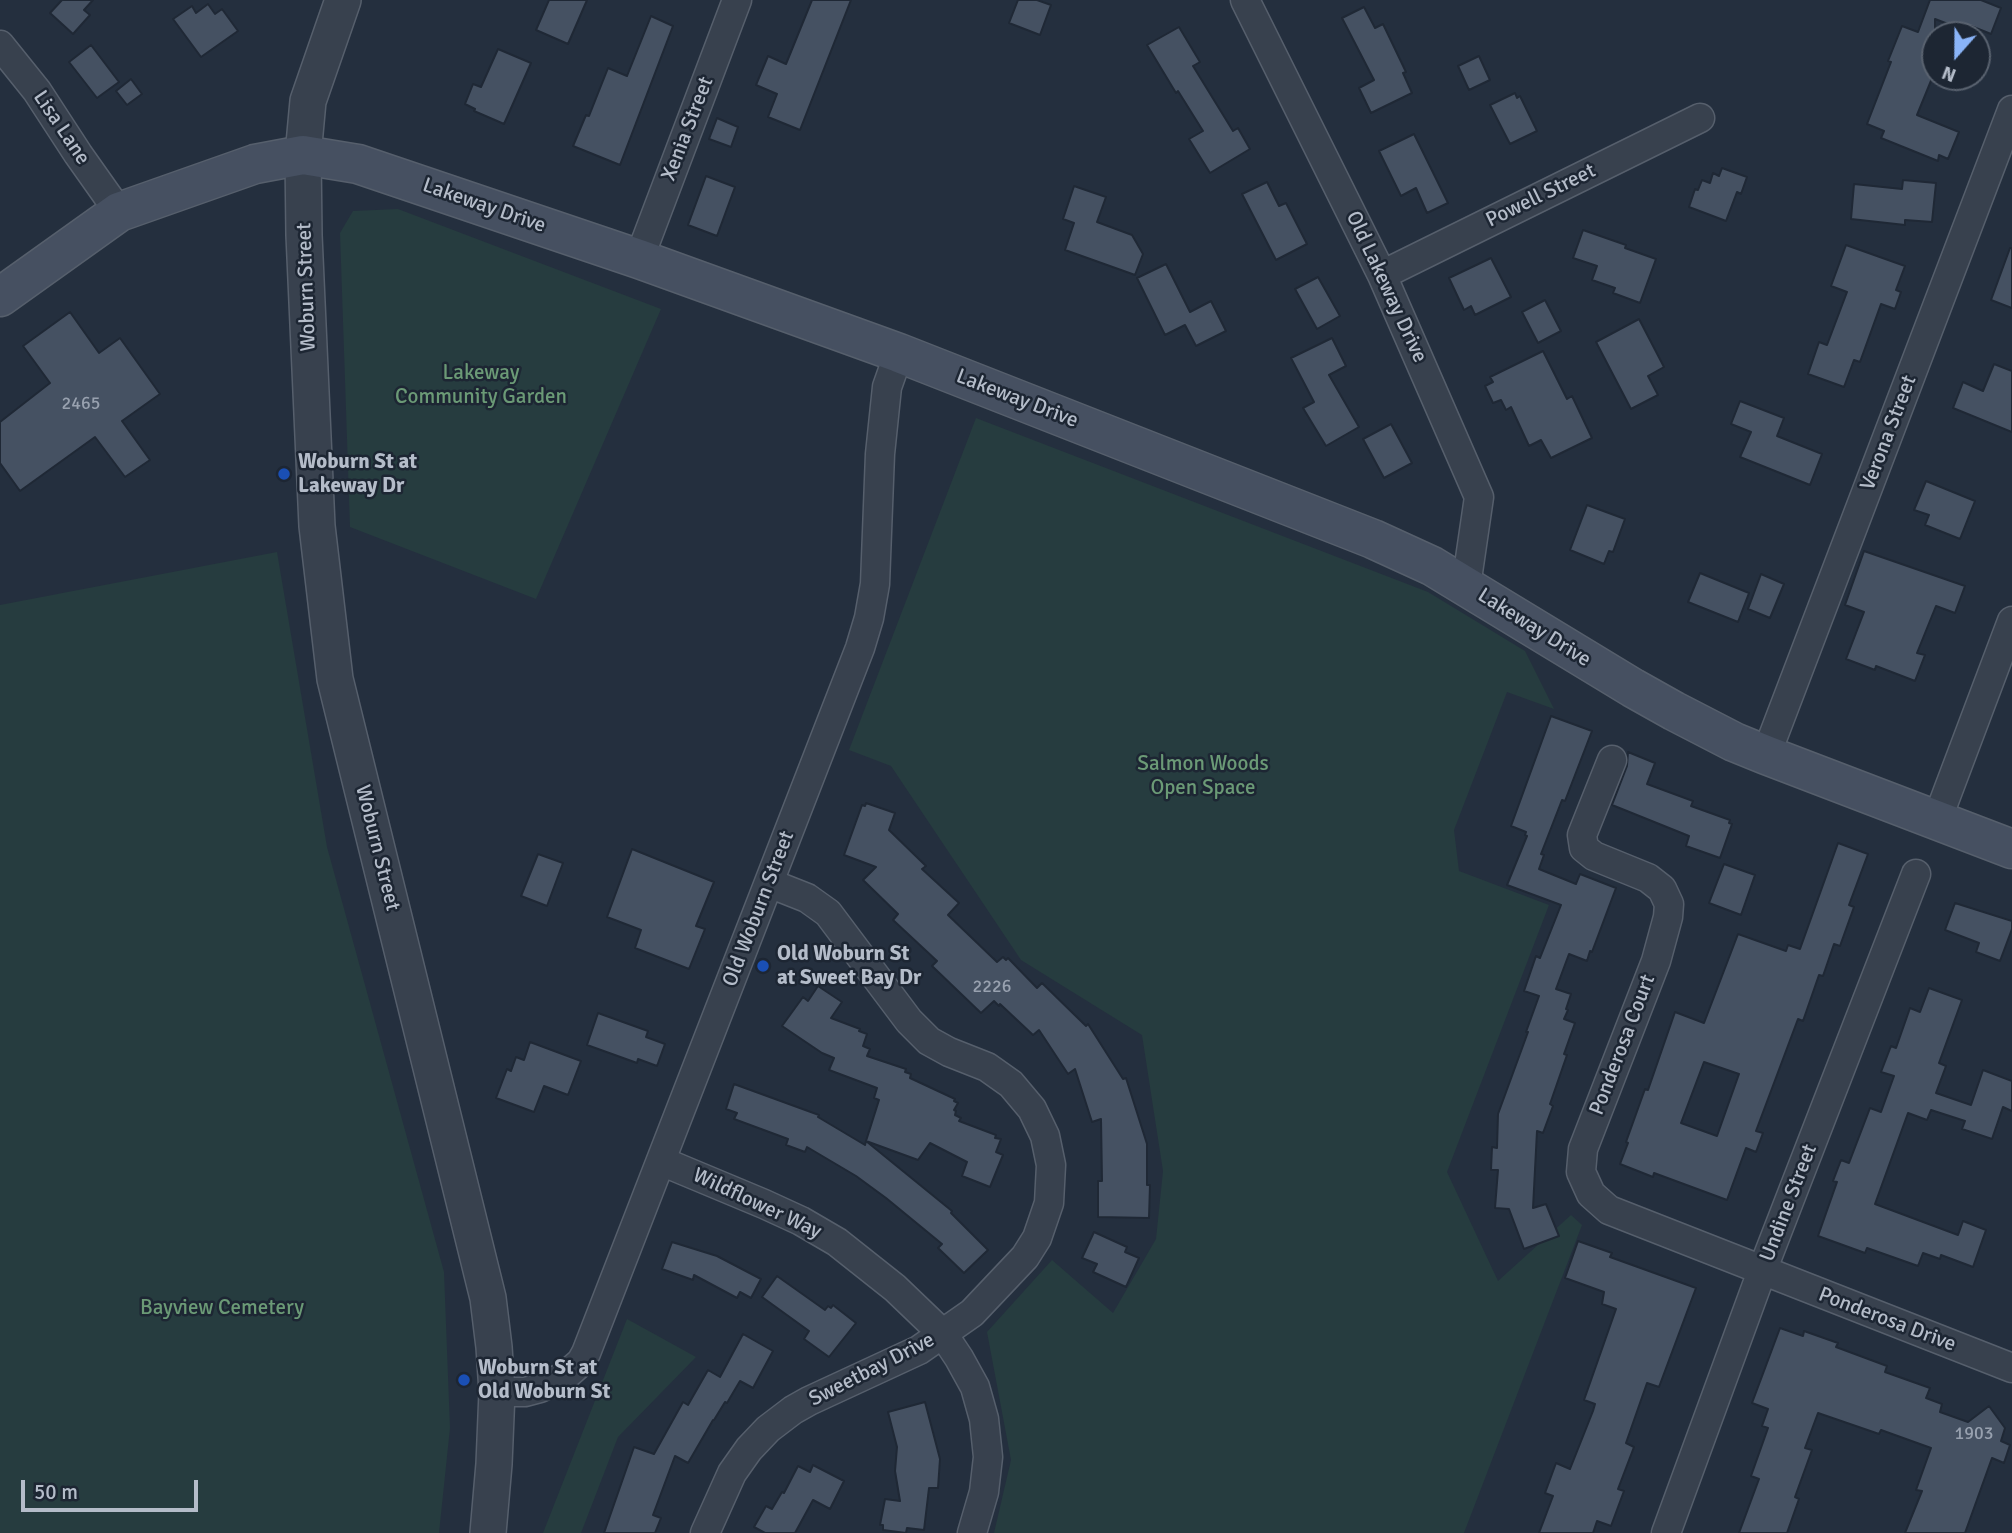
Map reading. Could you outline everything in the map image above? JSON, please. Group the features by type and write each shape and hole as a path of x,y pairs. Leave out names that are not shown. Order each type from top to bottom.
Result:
{"main road":[{"name":"Lakeway Drive","path":"0,297 119,212 245,166 303,155 358,164 639,259 899,353 1373,539 1432,566 1674,711 1766,755 2012,849"}],"street":[{"name":"Woburn Street","path":"343,0 308,101 303,155 317,526 335,679 485,1284 497,1392 488,1533"},
{"name":"Xenia Street","path":"639,259 737,0"},
{"name":"Old Lakeway Drive","path":"1245,0 1382,275 1479,497 1466,586"},
{"name":"Lisa Lane","path":"0,45 37,91 119,212"},
{"name":"Verona Street","path":"1766,755 2012,110"},
{"name":"Powell Street","path":"1382,275 1700,118"},
{"name":"Old Woburn Street","path":"497,1392 525,1392 540,1388 565,1376 581,1362 586,1353 860,648 875,584 879,466 887,387 899,353"},
{"path":"1937,820 2012,621"},
{"name":"Ponderosa Court","path":"1612,760 1582,835 1584,848 1594,856 1648,878 1662,889 1669,904 1656,961 1583,1149 1581,1172 1591,1194 1609,1210 1762,1271"},
{"name":"Undine Street","path":"1666,1533 1762,1271 1916,874"},
{"name":"Sweetbay Drive","path":"705,1533 732,1473 768,1429 809,1401 896,1362 972,1313 1025,1257 1037,1238 1049,1203 1051,1165 1045,1136 1032,1109 1011,1084 987,1067 929,1041 909,1021 828,913 807,898 769,883"},
{"name":"Wildflower Way","path":"661,1161 764,1204 837,1241 895,1288 943,1334 975,1387 984,1419 988,1457 984,1492 972,1533"},
{"name":"Ponderosa Drive","path":"1762,1271 2012,1368"}],"green space":[{"name":"Lakeway Community Garden","path":"398,209 661,309 536,599 350,527 340,233 353,211"},
{"name":"Salmon Woods Open Space","path":"976,418 1428,592 1525,651 1554,709 1507,692 1454,830 1459,871 1549,905 1447,1172 1498,1281 1571,1215 1582,1225 1464,1533 994,1533 1011,1460 987,1332 1052,1260 1113,1313 1156,1239 1163,1171 1142,1035 1021,960 891,766 849,750"},
{"name":"Bayview Cemetery","path":"277,552 327,847 444,1272 450,1428 439,1533 0,1533 0,605"},
{"path":"627,1319 696,1357 618,1437 581,1533 543,1533"}],"building":[{"path":"62,0 93,0 84,10 90,15 73,34 50,13"},
{"path":"549,0 587,0 568,44 536,30"},
{"path":"812,0 851,0 800,130 768,117 777,94 756,85 768,56 786,64"},
{"path":"1018,0 1037,0 1051,5 1040,35 1009,23"},
{"path":"1930,0 1981,0 2001,8 1991,34 1991,21 1922,21"},
{"path":"208,4 215,14 222,9 238,31 201,57 173,19 192,6 196,13"},
{"path":"1364,7 1375,28 1383,24 1406,72 1403,73 1412,93 1371,113 1359,88 1374,80 1342,18"},
{"path":"651,16 673,26 620,165 573,146 586,115 589,116 608,68 627,76"},
{"path":"1921,24 1921,91 1927,91 1917,115 1959,132 1948,159 1939,155 1938,161 1881,138 1884,131 1867,124 1902,26 1918,32"},
{"path":"1179,27 1200,62 1193,66 1233,131 1238,128 1250,149 1210,173 1189,139 1203,131 1147,45"},
{"path":"91,45 119,82 97,98 69,62"},
{"path":"498,49 531,63 504,124 474,111 475,109 465,104 473,84 481,87"},
{"path":"1479,56 1490,80 1469,90 1458,66"},
{"path":"131,79 142,94 127,105 116,91"},
{"path":"1515,93 1517,98 1520,96 1537,131 1510,144 1490,105"},
{"path":"717,118 738,127 731,147 709,139"},
{"path":"1414,134 1448,203 1427,213 1416,188 1401,196 1379,151"},
{"path":"1722,168 1747,177 1741,194 1737,192 1726,221 1689,207 1695,189 1698,190 1702,180 1710,183 1713,173 1719,176"},
{"path":"706,176 735,187 717,236 688,225"},
{"path":"1903,180 1936,183 1932,222 1905,220 1905,225 1851,219 1854,184 1902,189"},
{"path":"1267,182 1279,206 1286,203 1307,244 1276,260 1242,194"},
{"path":"1074,186 1106,197 1097,222 1132,235 1143,254 1135,275 1065,250 1074,223 1063,219"},
{"path":"1583,230 1656,259 1640,303 1613,293 1615,288 1592,280 1597,266 1573,258"},
{"path":"1846,245 1905,266 1896,290 1901,292 1895,309 1881,304 1860,362 1854,360 1844,387 1808,374 1819,342 1827,345 1847,292 1831,286"},
{"path":"2012,248 2012,308 1991,300"},
{"path":"1491,258 1511,297 1475,315 1471,306 1464,310 1449,278"},
{"path":"1166,264 1190,312 1211,301 1226,331 1196,346 1185,325 1165,335 1137,278"},
{"path":"1318,277 1340,316 1317,329 1295,289"},
{"path":"1545,300 1561,331 1538,343 1522,312"},
{"path":"70,312 99,353 120,338 160,394 122,421 150,460 125,477 95,437 20,491 0,463 0,422 50,383 23,346"},
{"path":"1639,319 1664,367 1648,376 1658,395 1631,409 1596,342"},
{"path":"1332,338 1346,366 1329,375 1359,427 1326,446 1303,408 1314,402 1291,358"},
{"path":"1543,351 1567,399 1572,396 1592,438 1551,458 1541,440 1529,446 1511,407 1506,410 1501,400 1493,403 1485,386 1493,382 1490,377"},
{"path":"1994,364 2012,371 2012,432 1953,408 1963,382 1983,391"},
{"path":"1740,401 1784,418 1777,436 1822,454 1810,485 1740,457 1751,432 1731,424"},
{"path":"1391,424 1412,463 1384,478 1363,439"},
{"path":"1926,481 1975,501 1960,539 1925,525 1929,515 1914,510"},
{"path":"1587,505 1625,519 1613,552 1609,551 1604,564 1570,550"},
{"path":"1864,551 1965,586 1955,613 1936,606 1917,653 1925,655 1915,681 1876,666 1875,670 1846,659 1864,612 1845,605"},
{"path":"1700,573 1749,593 1738,622 1688,602"},
{"path":"1761,574 1784,584 1770,618 1748,609"},
{"path":"1551,716 1592,731 1541,854 1544,855 1539,869 1576,884 1580,874 1616,888 1587,961 1569,954 1556,989 1571,994 1564,1019 1575,1023 1550,1104 1553,1106 1543,1133 1537,1131 1533,1208 1546,1204 1559,1236 1524,1249 1509,1209 1495,1208 1498,1170 1491,1170 1492,1147 1497,1148 1498,1114 1539,996 1524,991 1536,956 1540,958 1561,905 1507,885 1527,836 1526,832 1511,826"},
{"path":"1628,752 1655,763 1647,784 1693,801 1691,806 1730,820 1729,823 1732,824 1720,858 1686,846 1689,836 1612,805 1627,766"},
{"path":"866,803 895,813 889,830 926,866 922,869 959,903 948,915 997,962 1003,957 1006,960 1008,958 1037,988 1042,983 1086,1026 1088,1024 1123,1079 1126,1078 1147,1144 1149,1218 1098,1217 1098,1181 1102,1181 1101,1119 1092,1122 1075,1069 1068,1074 1039,1030 1033,1035 1000,1004 999,1006 994,1001 981,1013 932,966 937,961 893,920 898,914 863,880 876,867 844,855 862,805 865,806"},
{"path":"1838,843 1868,854 1849,905 1854,907 1840,946 1834,944 1823,976 1819,975 1803,1021 1798,1019 1756,1131 1763,1133 1756,1152 1746,1148 1727,1200 1654,1173 1653,1177 1620,1164 1675,1012 1704,1023 1738,934 1786,951 1788,945 1800,949","holes":["1704,1062 1739,1074 1717,1136 1681,1123"]},
{"path":"632,849 714,882 696,926 705,929 689,969 635,948 641,930 607,917"},
{"path":"538,854 563,863 547,906 521,896"},
{"path":"1724,864 1755,875 1741,915 1709,903"},
{"path":"1955,903 2012,921 2012,929 2000,961 1976,952 1979,943 1945,930"},
{"path":"818,986 842,1002 831,1018 867,1034 863,1046 870,1049 867,1056 906,1069 905,1072 911,1074 910,1078 955,1099 958,1103 954,1110 955,1115 961,1118 959,1121 1001,1139 996,1152 1003,1155 990,1187 962,1176 967,1162 930,1143 918,1160 866,1141 879,1100 874,1098 877,1088 829,1070 834,1058 782,1026 803,997 808,1001"},
{"path":"1929,988 1962,1000 1939,1063 1946,1066 1936,1093 1971,1105 1983,1070 2012,1081 2012,1111 2003,1107 1992,1139 1962,1129 1965,1121 1931,1110 1927,1120 1908,1113 1875,1204 1958,1235 1963,1221 1986,1230 1973,1267 1941,1255 1940,1259 1923,1253 1918,1266 1867,1248 1865,1253 1818,1236 1837,1182 1833,1181 1841,1160 1849,1163 1870,1108 1881,1112 1894,1076 1881,1072 1891,1046 1896,1048 1910,1008 1920,1012"},
{"path":"598,1013 648,1031 646,1037 665,1044 657,1066 638,1059 637,1063 587,1045"},
{"path":"530,1042 581,1061 568,1095 544,1086 534,1112 496,1098 507,1069 511,1071 516,1057 524,1060"},
{"path":"734,1084 819,1115 818,1117 865,1145 866,1141 952,1211 988,1250 964,1273 938,1248 942,1244 856,1176 807,1147 805,1152 786,1145 788,1139 734,1119 737,1113 726,1109"},
{"path":"1094,1232 1127,1247 1125,1252 1139,1258 1126,1287 1093,1272 1097,1264 1082,1258"},
{"path":"1578,1241 1612,1253 1610,1257 1696,1288 1659,1387 1647,1383 1626,1443 1634,1447 1618,1489 1624,1491 1611,1526 1597,1521 1593,1533 1539,1533 1553,1496 1545,1493 1556,1463 1570,1469 1593,1411 1595,1404 1584,1400 1616,1309 1602,1304 1604,1292 1565,1278"},
{"path":"672,1242 717,1256 761,1279 751,1298 740,1292 737,1298 694,1275 693,1280 662,1269"},
{"path":"777,1276 825,1310 833,1305 856,1323 829,1357 804,1339 809,1331 762,1297"},
{"path":"1780,1328 1803,1336 1804,1331 1838,1343 1836,1347 1887,1366 1885,1372 1930,1388 1926,1398 1942,1404 1940,1412 1968,1422 1989,1406 2005,1428 2001,1441 2010,1445 2004,1463 1992,1458 1965,1533 1905,1533 1922,1491 1916,1490 1931,1448 1881,1430 1879,1434 1818,1413 1805,1448 1812,1450 1795,1497 1799,1499 1787,1533 1739,1533 1759,1479 1751,1476 1768,1428 1762,1426 1768,1409 1752,1403"},
{"path":"743,1334 773,1351 753,1388 740,1381 688,1463 675,1456 653,1515 661,1518 655,1533 604,1533 634,1447 654,1454 683,1402 688,1405 708,1370 720,1377"},
{"path":"925,1402 940,1459 938,1488 929,1488 924,1530 907,1528 906,1533 883,1530 883,1525 880,1525 885,1499 900,1501 895,1471 897,1447 888,1412"},
{"path":"813,1465 844,1481 830,1509 813,1500 795,1533 765,1533 754,1527 766,1506 772,1509 782,1492 784,1493 798,1466 810,1472"}],"place":[{"name":"Woburn St at Lakeway Dr","path":"284,474"},
{"name":"Old Woburn St at Sweet Bay Dr","path":"763,966"},
{"name":"Woburn St at Old Woburn St","path":"464,1380"}]}
